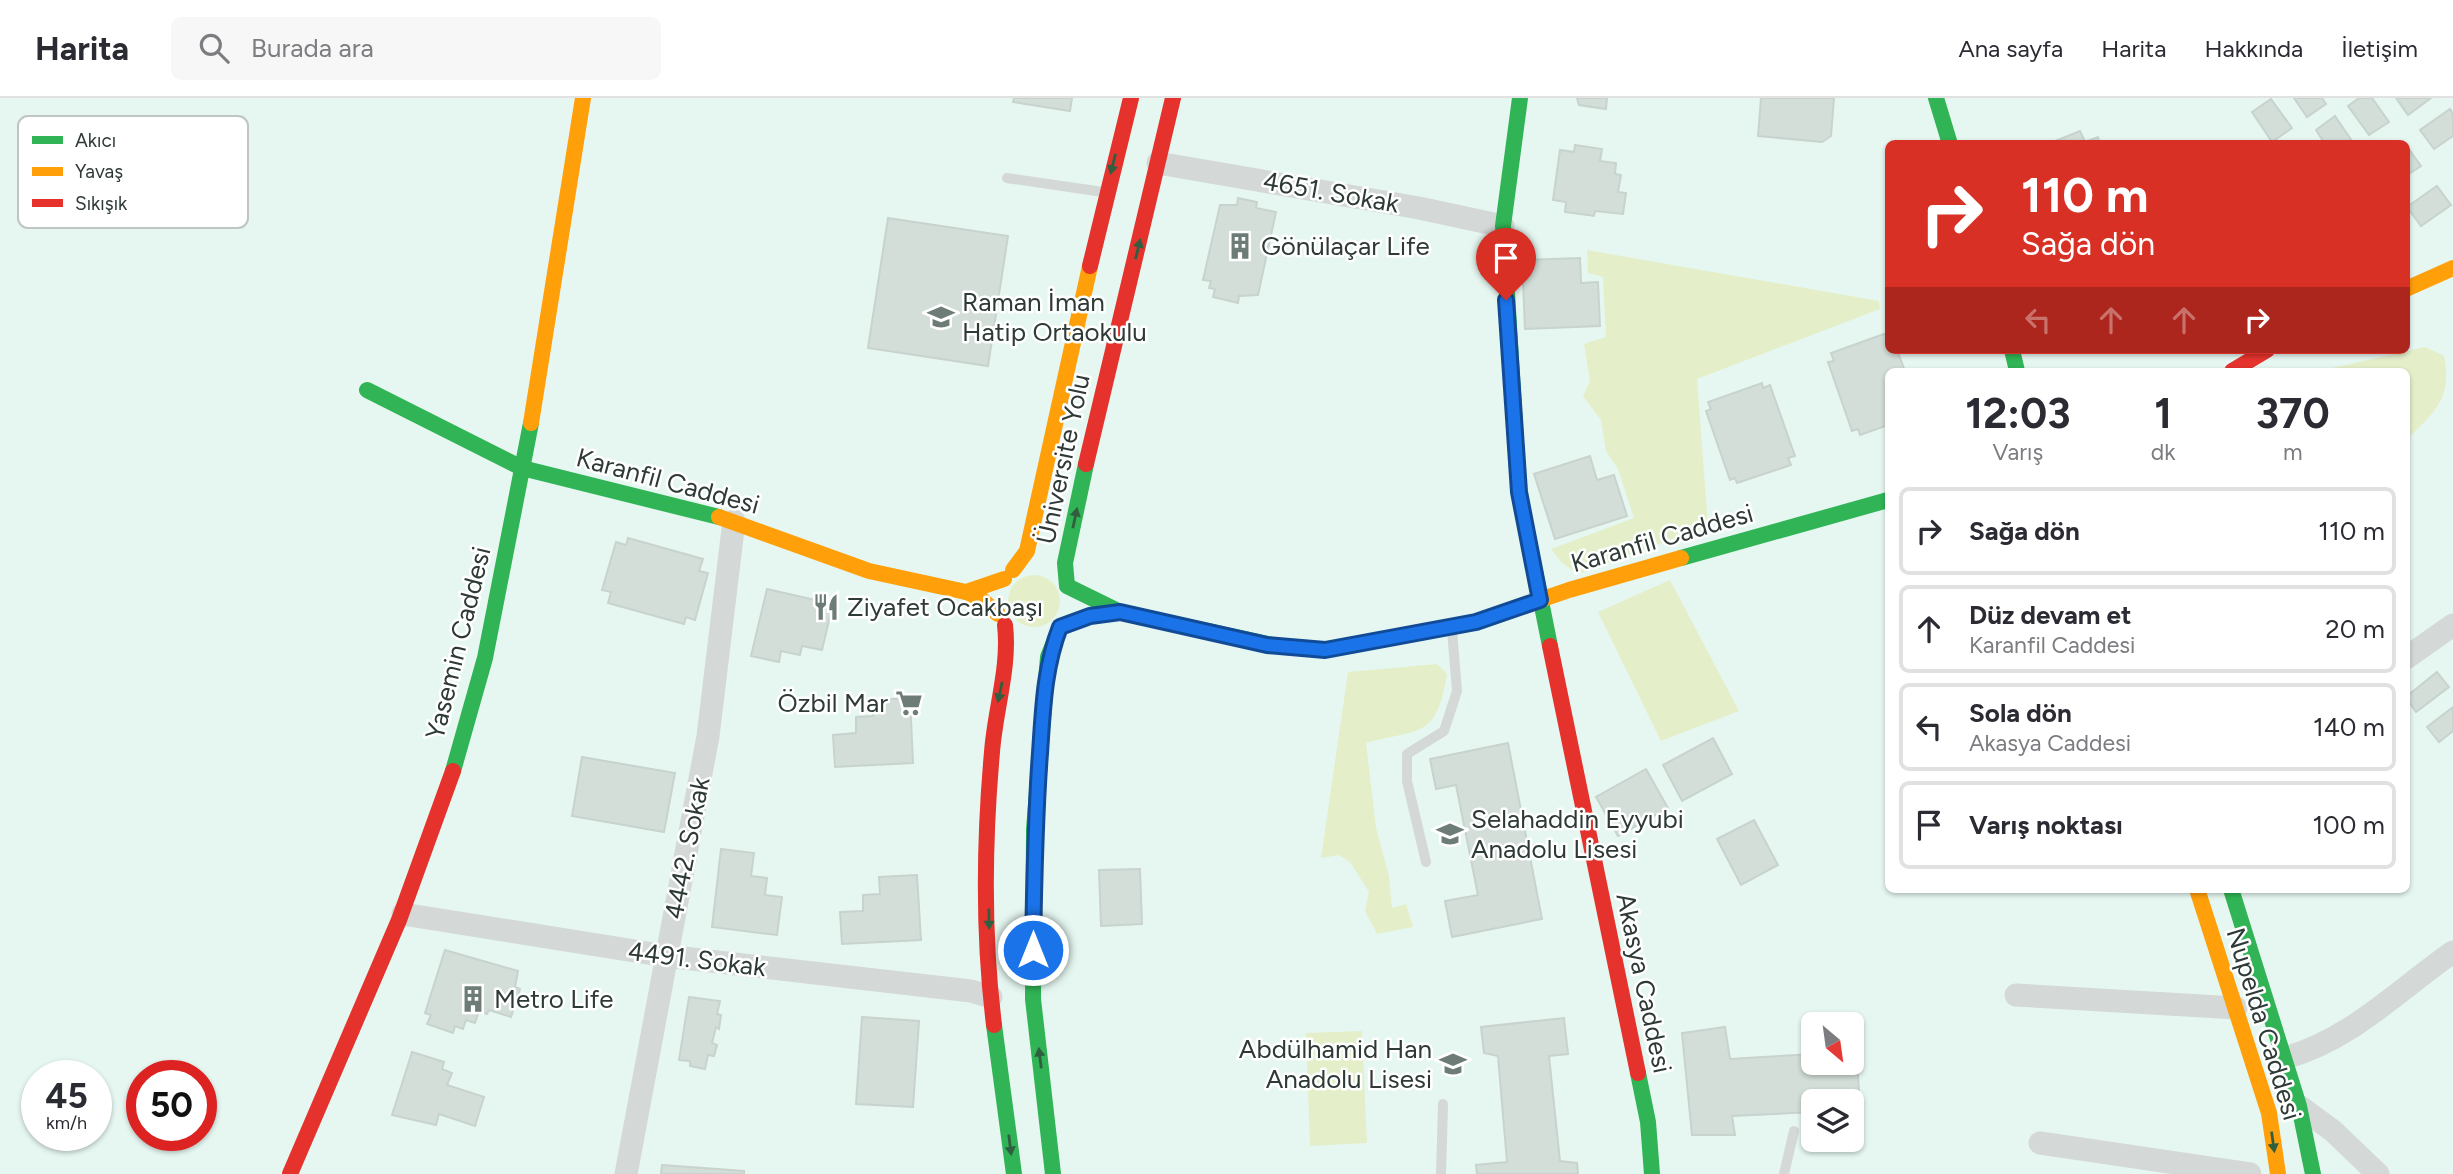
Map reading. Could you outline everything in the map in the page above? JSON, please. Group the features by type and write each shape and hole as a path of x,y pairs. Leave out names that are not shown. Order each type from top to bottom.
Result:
{"street":[{"name":"Yasemin Caddesi","path":"289,1174 403,914 431,842 485,659 522,468 583,98"},
{"path":"1014,1174 991,997 987,811 995,714 1009,650 998,590 1027,551 1106,193 1131,98"},
{"name":"Üniversite Yolu","path":"1067,586 1065,563 1095,424 1173,98"},
{"name":"Akasya Caddesi","path":"1520,98 1503,226 1519,492 1634,1049 1648,1122 1652,1174"},
{"path":"1936,98 1949,140"},
{"name":"4651. Sokak","path":"1158,163 1419,208 1503,226"},
{"path":"2410,287 2453,268"},
{"path":"2237,368 2260,354"},
{"name":"Karanfil Caddesi","path":"367,390 522,468 734,521 869,571 966,592"},
{"name":"Karanfil Caddesi","path":"1120,612 1267,645 1325,650 1451,627 1885,501"},
{"name":"4442. Sokak","path":"626,1174 708,736 734,521"},
{"path":"966,592 1008,574 1042,565 1058,573 1067,586 1070,606 1048,657 1034,855 1033,999 1053,1174"},
{"path":"1067,586 1120,612"},
{"path":"966,592 981,599 1002,620 1032,638 1090,616 1120,612"},
{"path":"2410,656 2451,634"},
{"name":"Nupelda Caddesi","path":"2198,893 2269,1113 2278,1174"},
{"name":"Nupelda Caddesi","path":"2232,893 2299,1106 2313,1174"},
{"name":"4491. Sokak","path":"403,914 666,956 971,991 991,997"},
{"path":"2285,1058 2318,1048 2356,1025 2453,952"},
{"path":"2016,995 2236,1008"},
{"path":"2299,1106 2333,1131 2378,1174"},
{"path":"2040,1143 2250,1174"}],"lane":[{"path":"1007,178 1106,193"},
{"path":"1426,862 1407,781 1407,754 1444,731 1457,691 1451,627"},
{"path":"1441,1174 1443,1104"},
{"path":"1784,1174 1794,1131"}],"green space":[{"path":"1587,250 1879,301 1880,309 1697,379 1708,526 1578,574 1562,563 1551,549 1634,518 1618,469 1606,451 1601,420 1583,396 1590,381 1584,344 1606,337 1603,277 1588,273"},
{"path":"2425,347 2444,356 2446,383 2433,413 2410,436 2410,368 2332,368 2394,354 2410,354 2410,350"},
{"path":"1034,575 1053,582 1060,601 1053,620 1034,627 1015,620 1008,601 1015,582"},
{"path":"1670,580 1739,711 1661,741 1598,612"},
{"path":"1437,664 1447,674 1443,695 1431,721 1412,732 1366,743 1376,828 1389,876 1392,908 1406,904 1413,927 1377,934 1365,911 1369,892 1350,862 1339,855 1321,858 1348,672"},
{"path":"1362,1031 1367,1143 1310,1146 1306,1033"}],"building":[{"path":"1014,98 1072,98 1070,111 1013,102"},
{"path":"1577,98 1607,98 1606,109 1579,105"},
{"path":"1761,98 1834,98 1831,136 1822,142 1758,136"},
{"path":"2294,98 2322,98 2326,104 2307,117"},
{"path":"2359,98 2372,98 2389,122 2369,135 2348,106"},
{"path":"2396,98 2431,98 2408,115"},
{"path":"2271,99 2292,128 2271,140 2252,112"},
{"path":"2450,109 2453,114 2453,136 2434,149 2420,130"},
{"path":"2335,116 2351,140 2322,140 2316,130"},
{"path":"2080,131 2084,140 2058,140"},
{"path":"1575,145 1602,149 1600,161 1616,163 1615,174 1621,175 1618,192 1626,193 1623,214 1595,211 1594,216 1565,212 1566,202 1553,200 1560,150 1574,152"},
{"path":"2410,151 2421,166 2410,173"},
{"path":"2437,186 2451,205 2421,226 2410,211 2410,205"},
{"name":"Gönülaçar Life","path":"1238,198 1257,202 1256,208 1276,212 1258,295 1239,296 1238,303 1213,297 1215,289 1209,288 1211,281 1203,280 1220,205 1237,205"},
{"path":"888,218 1008,236 988,366 868,348"},
{"path":"1580,258 1581,283 1598,282 1600,326 1525,329 1522,260"},
{"path":"1885,335 1885,354 1899,354 1904,368 1885,368 1885,426 1860,435 1858,429 1852,431 1828,362 1834,361 1831,353"},
{"path":"1762,383 1763,388 1770,385 1795,456 1788,458 1791,465 1737,483 1735,478 1730,480 1706,411 1711,409 1708,402"},
{"path":"1590,456 1597,480 1614,475 1627,516 1555,539 1534,474"},
{"path":"628,538 703,559 699,571 708,573 695,620 686,617 684,624 608,603 611,592 602,590 616,542 626,545"},
{"path":"767,589 833,604 822,650 802,646 800,655 781,651 779,662 751,656"},
{"path":"2437,672 2449,687 2416,712 2410,703 2410,694"},
{"path":"910,698 913,763 835,767 833,735 856,733 856,717 873,716 873,700"},
{"path":"2453,707 2453,731 2439,742 2427,727"},
{"path":"1713,738 1732,774 1682,801 1663,765"},
{"path":"1508,743 1542,919 1452,937 1445,901 1478,895 1456,785 1436,789 1430,759"},
{"path":"582,757 675,773 664,832 572,816"},
{"path":"1646,769 1668,808 1618,836 1596,797"},
{"path":"1754,820 1778,865 1741,885 1717,839"},
{"path":"721,849 754,853 751,876 767,878 765,895 782,897 777,935 712,927"},
{"path":"1140,869 1142,924 1101,926 1099,870"},
{"path":"917,875 921,940 842,944 840,912 863,911 863,895 880,894 879,877"},
{"name":"Metro Life","path":"445,950 518,971 515,987 520,989 511,1017 489,1010 487,1014 479,1011 475,1023 466,1020 463,1029 455,1026 453,1033 427,1024 431,1015 425,1013"},
{"path":"689,997 720,1001 717,1014 721,1015 719,1029 716,1027 712,1043 717,1045 714,1056 708,1055 705,1069 690,1066 690,1061 679,1060"},
{"path":"862,1017 919,1021 913,1107 856,1104"},
{"path":"1564,1018 1568,1054 1549,1056 1560,1161 1577,1163 1578,1174 1477,1174 1476,1165 1507,1162 1498,1056 1484,1053 1481,1027"},
{"path":"1725,1027 1730,1059 1801,1055 1801,1075 1858,1075 1859,1089 1801,1089 1801,1113 1732,1116 1735,1135 1692,1135 1682,1033"},
{"path":"412,1052 444,1062 442,1069 452,1073 447,1085 484,1097 475,1126 439,1114 436,1125 392,1115"},
{"path":"662,1165 744,1171 744,1174 661,1174"}],"traffic: fast":[{"path":"1520,98 1503,226 1519,492 1550,646"},
{"path":"1936,98 1949,140"},
{"path":"2013,354 2016,368"},
{"path":"367,390 522,468 719,517"},
{"path":"453,771 485,658 531,423"},
{"path":"1086,464 1065,563 1067,586 1120,612 1277,646"},
{"path":"1681,558 1885,501"},
{"path":"1053,1174 1033,999 1034,829 1048,657 1060,627 1090,616 1120,612"},
{"path":"2232,893 2299,1106 2313,1174"},
{"path":"994,1025 1014,1174"},
{"path":"1638,1073 1648,1122 1652,1174"}],"traffic: slow":[{"path":"531,423 583,98"},
{"path":"1013,570 1027,551 1090,266"},
{"path":"2410,287 2453,268"},
{"path":"719,517 869,571 966,592"},
{"path":"1277,646 1325,650 1476,622 1569,590 1681,558"},
{"path":"998,614 981,599 966,592 1004,579"},
{"path":"2198,893 2269,1113 2278,1174"}],"traffic: jam":[{"path":"1090,266 1131,98"},
{"path":"1086,464 1173,98"},
{"path":"2237,368 2260,354"},
{"path":"994,1025 986,923 986,854 992,752 1006,657 1005,625"},
{"path":"1550,646 1638,1073"},
{"path":"290,1174 399,920 453,771"}],"place":[{"name":"Gönülaçar Life","path":"1240,246"},
{"name":"Raman İman Hatip Ortaokulu","path":"941,317"},
{"name":"Ziyafet Ocakbaşı","path":"826,607"},
{"name":"Özbil Mar","path":"909,703"},
{"name":"Selahaddin Eyyubi Anadolu Lisesi","path":"1450,834"},
{"name":"Metro Life","path":"473,999"},
{"name":"Abdülhamid Han Anadolu Lisesi","path":"1453,1064"}],"route":[{"path":"1033,950 1034,830 1043,701 1048,657 1060,627 1090,616 1120,612 1267,645 1325,650 1476,622 1540,600 1519,492 1506,300"}]}
